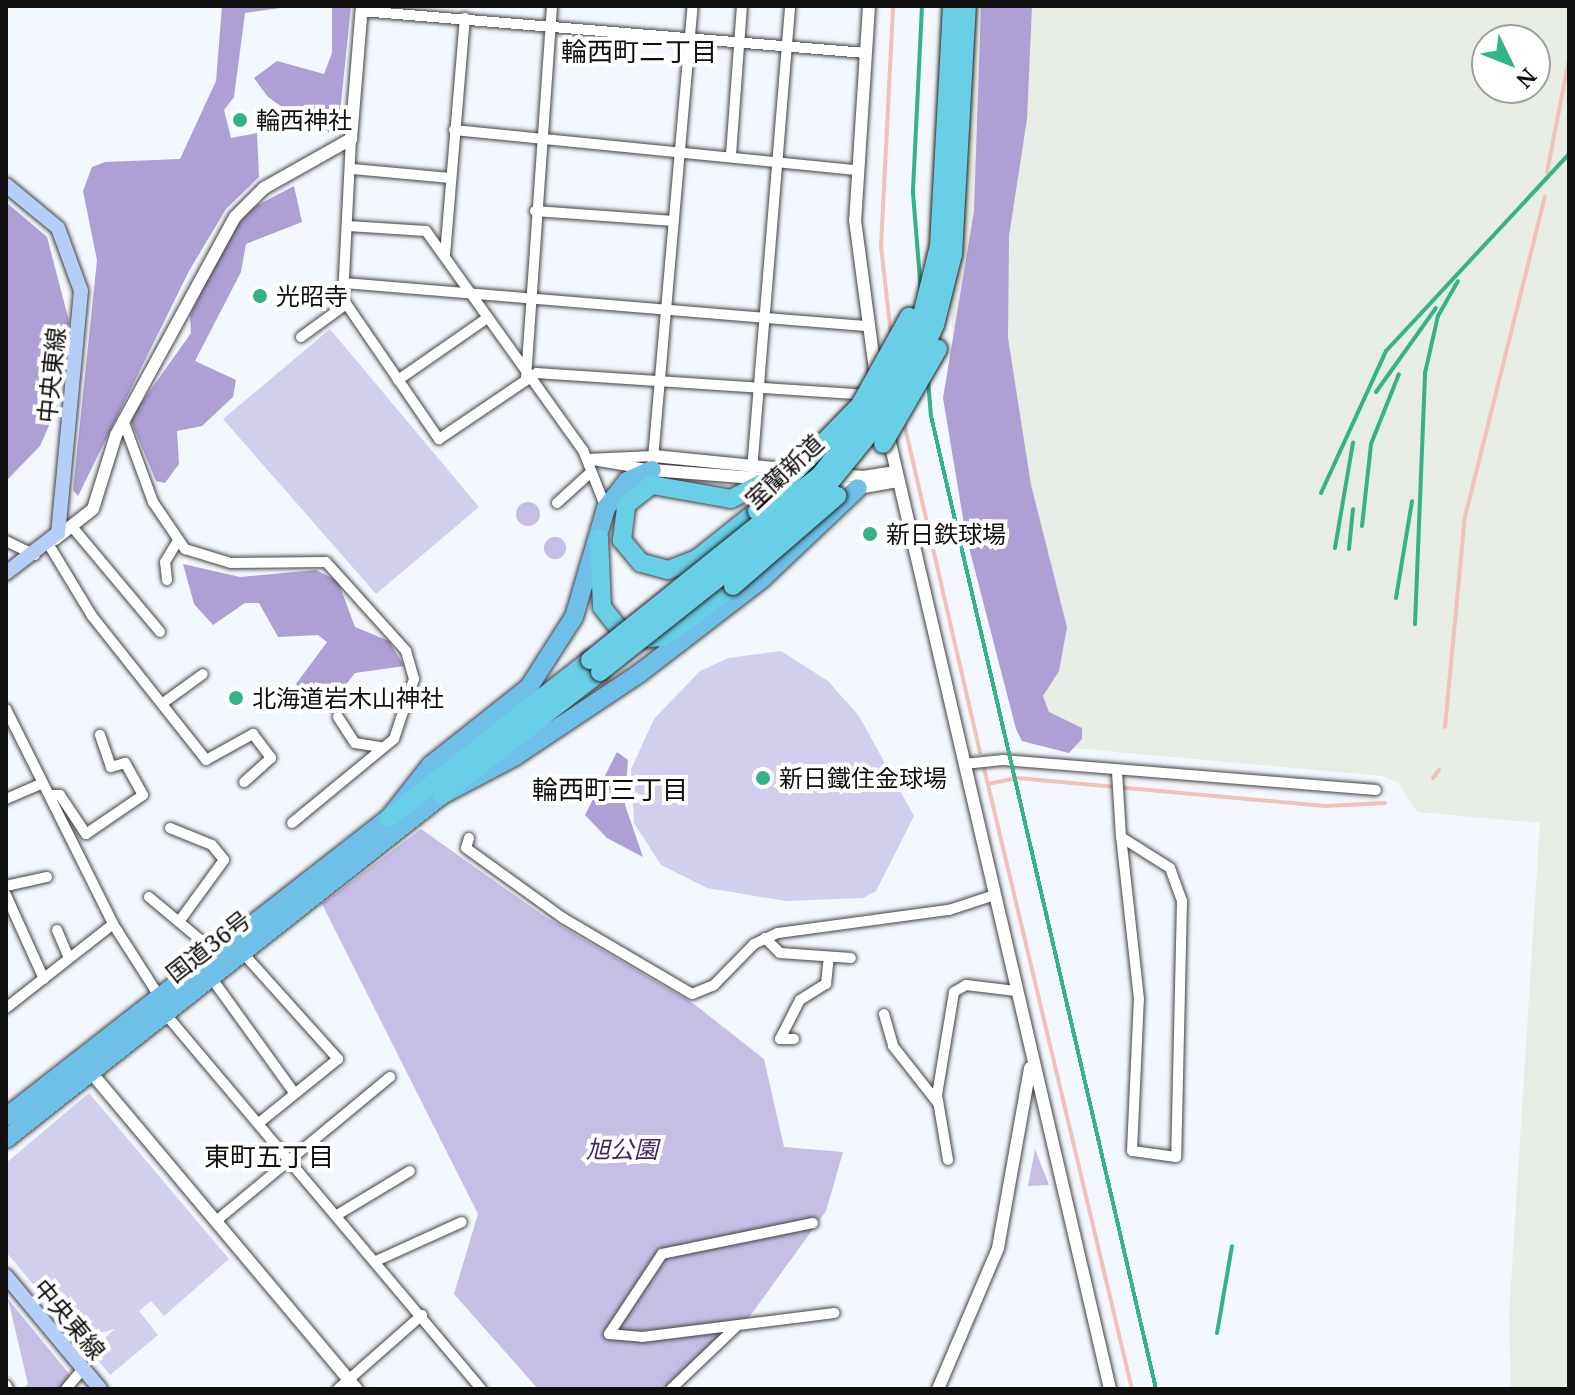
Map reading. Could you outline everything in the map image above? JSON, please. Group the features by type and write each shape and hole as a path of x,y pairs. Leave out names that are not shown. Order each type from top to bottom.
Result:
{"highway":[{"name":"室蘭新道","path":"442,795 784,506 859,430 912,341 939,246 952,6"},
{"name":"室蘭新道","path":"389,818 792,521 873,438 935,325 960,194 967,6"},
{"path":"599,538 602,607 628,640 664,637 733,586 818,516 912,402 957,288 960,194"},
{"path":"758,474 731,499 652,485 626,505 622,540 641,563 668,570 697,559 757,511 860,405 904,330 939,246"},
{"path":"606,508 627,481 653,463"},
{"name":"国道36号","path":"6,1117 161,1004 210,976 442,795 514,757 762,579 858,488"},
{"name":"国道36号","path":"6,1139 89,1070 215,952 389,818 431,765 545,669 574,617 606,508"}],"main road":[{"name":"中央東線","path":"6,185 58,228 80,278 52,542"},
{"path":"6,573 52,542"},
{"name":"中央東線","path":"6,1276 100,1389"}],"street":[{"path":"526,378 527,298 552,6"},
{"path":"653,463 693,6"},
{"path":"731,155 742,6"},
{"path":"758,474 759,388 790,6"},
{"path":"869,6 856,170 865,326 896,476 995,895 1030,1063 1110,1389"},
{"path":"865,53 362,8 351,139 352,169 344,283 345,305 439,439 526,378 880,394"},
{"path":"445,255 465,18"},
{"path":"454,130 680,149 856,170"},
{"path":"244,782 271,758 253,734 206,760 74,592 52,542 74,529 97,502 123,420 235,217 264,188 351,139"},
{"path":"352,169 451,178"},
{"path":"535,211 674,221"},
{"path":"348,226 426,231 470,293 483,321 587,459 606,508"},
{"path":"344,283 865,326"},
{"path":"301,337 345,305"},
{"path":"398,380 483,321"},
{"path":"123,420 142,480 178,540 218,562 316,558 335,568 412,669 408,713 383,747 292,823"},
{"path":"587,459 758,474 858,488 896,476"},
{"path":"557,503 590,473"},
{"path":"758,474 896,476"},
{"path":"74,529 160,632"},
{"path":"167,580 165,562 178,540"},
{"path":"6,541 35,555"},
{"path":"163,703 203,674"},
{"path":"6,709 113,924 161,1004 481,1389"},
{"path":"338,717 355,743 383,747"},
{"path":"51,795 60,795 86,834 143,795 125,763 111,767 100,735"},
{"path":"964,764 1003,760 1117,781 1376,790"},
{"path":"1117,781 1121,837 1139,999 1132,1151 1176,1157 1182,901 1170,868 1121,837"},
{"path":"6,799 43,783"},
{"path":"170,828 212,845 224,860 181,919"},
{"path":"469,838 466,848 563,918 684,992 714,985 765,938 949,910 995,895"},
{"path":"6,886 47,877"},
{"path":"6,895 44,979"},
{"path":"149,897 181,919 215,952"},
{"path":"6,1008 113,924"},
{"path":"57,930 69,958"},
{"path":"765,938 780,953 851,958"},
{"path":"242,951 338,1059 259,1123"},
{"path":"794,1039 780,1039 800,1000 826,984 829,957"},
{"path":"210,976 295,1094"},
{"path":"948,1160 938,1103 954,992 966,985 1016,991"},
{"path":"884,1014 893,1046 938,1103"},
{"path":"938,1389 998,1248 1030,1063"},
{"path":"89,1070 357,1389"},
{"path":"216,1221 390,1077"},
{"path":"337,1215 410,1171"},
{"path":"376,1261 462,1222"},
{"path":"813,1223 662,1254 609,1334 613,1339 835,1313"},
{"path":"338,1389 422,1315"},
{"path":"671,1389 737,1326"},
{"path":"66,1389 83,1369"}],"shaded area":[{"path":"222,6 287,7 245,13 234,97 224,110 231,138 257,133 259,177 226,209 189,271 78,496 73,490 97,260 83,191 92,167 105,162 180,159 216,81"},
{"path":"332,6 351,6 338,132 330,134 314,117 293,115 268,97 254,78 277,61 324,74 332,53"},
{"path":"969,6 1569,6 1569,1389 1511,1389 1509,1315 1540,823 1418,812 1398,783 1383,776 1028,744 973,504 954,355 948,270"},
{"path":"981,6 1032,6 1027,119 1009,236 1008,338 1031,485 1067,627 1059,671 1043,696 1049,712 1082,728 1082,739 1069,753 1022,741 1016,729 966,536 943,398 974,211"},
{"path":"294,186 302,222 246,244 241,272 195,361 236,380 233,397 202,426 177,431 179,464 165,483 156,481 130,419 191,333 190,315 224,243 250,209"},
{"path":"6,202 47,237 69,321 57,407 40,446 6,481"},
{"path":"330,329 479,507 376,594 223,419"},
{"path":"183,564 240,577 316,570 338,581 355,627 389,641 404,666 355,673 331,704 312,701 296,684 327,642 318,635 278,637 259,603 245,603 213,625 194,604"},
{"name":"新日鐵住金球場","path":"781,651 828,681 859,716 914,816 876,891 863,898 786,901 707,888 661,865 634,823 631,769 654,719 700,671 728,658"},
{"path":"617,752 628,760 625,805 643,857 607,838 585,815"},
{"path":"89,1093 229,1259 164,1316 151,1301 139,1311 158,1335 110,1375 90,1351 115,1329 78,1338 6,1252 6,1163"}],"green space":[{"path":"528,502 539,509 540,514 533,525 528,526 517,519 516,514 523,503"},
{"path":"555,537 563,540 566,548 563,556 555,559 547,556 544,548 547,540"},
{"name":"旭公園","path":"421,829 544,916 694,1004 764,1059 784,1147 843,1152 826,1211 750,1316 665,1389 538,1389 454,1294 478,1214 322,904"},
{"path":"1035,1149 1049,1185 1028,1186"},
{"path":"8,1299 70,1375 62,1389 23,1389 28,1384"}],"waterway":[{"path":"891,335 881,246 893,6"},
{"path":"1547,172 1569,60"},
{"path":"1445,727 1465,517 1545,197"},
{"path":"904,423 980,752"},
{"path":"984,768 1132,1389"},
{"path":"1433,778 1439,770"},
{"path":"988,784 1017,778 1326,806 1385,803"}],"railway":[{"path":"922,6 913,193 931,416 1156,1389"},
{"path":"1321,493 1386,351 1569,154"},
{"path":"1415,624 1425,373 1438,316 1458,281"},
{"path":"1376,392 1436,308"},
{"path":"1362,526 1371,444 1399,374"},
{"path":"1335,548 1353,443"},
{"path":"1396,598 1412,501"},
{"path":"1349,549 1353,509"},
{"path":"1217,1333 1232,1246"}],"place":[{"name":"輪西神社","path":"240,120"},
{"name":"光昭寺","path":"260,296"},
{"name":"新日鉄球場","path":"870,534"},
{"name":"北海道岩木山神社","path":"236,698"},
{"name":"新日鐵住金球場","path":"763,778"}],"district":[{"name":"輪西町二丁目","path":"639,52"},
{"name":"輪西町三丁目","path":"610,790"},
{"name":"東町五丁目","path":"269,1157"}]}
